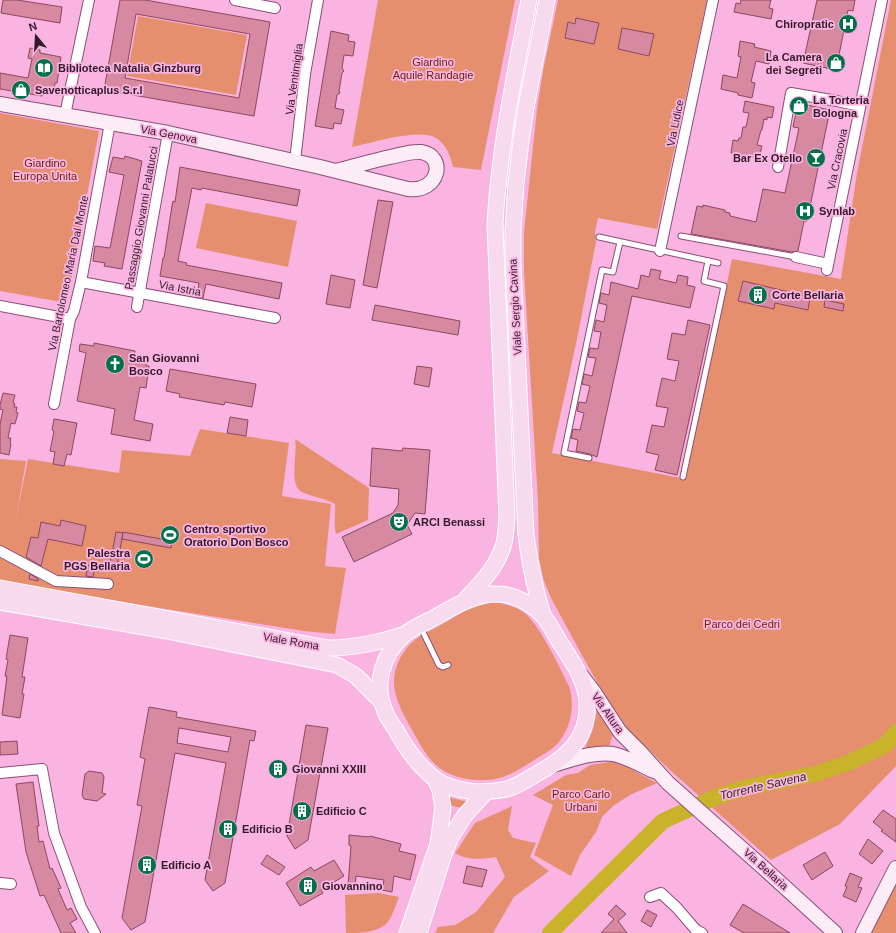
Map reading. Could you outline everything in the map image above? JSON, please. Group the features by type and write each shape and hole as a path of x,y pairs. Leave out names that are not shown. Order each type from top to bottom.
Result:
{"main road":[{"name":"Viale Sergio Cavina","path":"464,601 482,582 494,565 504,543 508,518 495,224 508,112 529,0"},
{"name":"Viale Sergio Cavina","path":"543,616 530,569 526,535 513,266 515,202 521,141 526,107 547,0"},
{"name":"Viale Roma","path":"0,588 174,626 337,665 356,676 381,701"},
{"path":"406,933 438,844 443,806 440,790 436,780 415,759 402,741 385,712 381,701 380,687 383,664 387,654 405,634 464,601 491,594 507,595 532,606 543,616 576,669 584,688 587,704 585,718 582,730 575,746 553,766 508,788 486,792 473,792 456,788 436,780"},
{"name":"Viale Roma","path":"0,602 328,648 364,646 405,634"},
{"path":"424,924 444,854 451,837 465,815 486,792"}],"street":[{"path":"65,115 89,0"},
{"path":"235,0 275,8"},
{"name":"Via Ventimiglia","path":"295,162 305,74 318,0"},
{"name":"Via Lidice","path":"660,251 713,0"},
{"name":"Via Cracovia","path":"796,258 827,267 882,0"},
{"path":"778,167 791,93 860,106"},
{"name":"Via Genova","path":"0,104 168,133 411,189 422,188 429,185 434,180 437,170 434,161 430,156 424,153 416,152 336,171"},
{"name":"Via Bartolomeo Maria Dal Monte","path":"54,404 70,319 74,311 80,282 110,123"},
{"name":"Passaggio Giovanni Palatucci","path":"137,307 168,133"},
{"name":"Via Istria","path":"80,282 275,318"},
{"path":"0,306 70,319"},
{"path":"0,551 56,581 108,584"},
{"name":"Via Altura","path":"576,669 594,692 620,732 642,753 668,783 696,807"},
{"name":"Via Altura","path":"553,766 595,755 612,754 621,756 658,772"},
{"path":"0,773 42,769 54,834 81,907 95,933"},
{"name":"Via Bellaria","path":"696,807 835,933"},
{"path":"863,933 889,879 896,868"},
{"path":"0,883 11,884"},
{"path":"650,897 661,893 678,908 696,930 702,933"}],"lane":[{"path":"681,236 796,258"},
{"path":"600,237 718,264"},
{"path":"589,458 564,453 602,270 613,272 620,242"},
{"path":"683,477 724,286 704,281 708,261"},
{"path":"420,626 439,665 443,667 448,665"},
{"path":"424,924 420,910 432,874 430,865"}],"green space":[{"name":"Giardino Aquile Randagie","path":"378,0 515,0 481,170 453,167 451,158 441,142 434,137 426,135 405,136 352,147"},
{"name":"Parco dei Cedri","path":"558,0 707,0 657,229 598,218 595,232 596,242 577,339 552,453 686,479 732,259 841,279 857,173 891,0 896,0 896,766 840,824 771,860 671,771 628,730 607,700 552,600 544,581 539,559 538,502 524,272 524,232 537,109 543,71"},
{"path":"138,16 247,35 236,95 127,76"},
{"name":"Giardino Europa Unita","path":"0,113 99,131 67,303 0,291"},
{"path":"206,203 297,221 288,267 196,248"},
{"name":"Centro sportivo Oratorio Don Bosco","path":"200,429 289,443 282,496 331,504 325,566 346,568 335,634 304,631 2,583 0,581 0,459 26,461 16,518 28,459 119,473 122,450 190,456"},
{"path":"295,439 369,488 368,520 336,534 335,504 302,492 295,483"},
{"path":"496,602 509,605 522,611 542,635 569,686 572,705 571,715 565,733 559,741 552,748 524,767 494,779 466,779 447,773 441,769 432,761 422,748 397,700 394,680 395,670 399,660 414,640 475,606"},
{"path":"597,710 615,733 609,747 586,749 585,748 593,729"},
{"name":"Parco Carlo Urbani","path":"616,761 657,783 630,795 613,806 602,817 596,832 580,855 571,876 534,855 553,805 533,795 566,775 578,773 590,765"},
{"path":"447,797 468,802 463,808 448,805"},
{"path":"512,806 508,830 513,838 536,843 530,857 549,871 514,897 493,933 435,933 438,927 455,925 476,912 505,877 496,857 480,859 460,856 455,853 475,823"},
{"path":"896,880 896,933 872,933"},
{"path":"379,893 399,897 387,923 380,928 371,931 346,933 345,895"}],"building":[{"path":"3,0 17,0 62,7 60,23 1,13"},
{"path":"120,0 145,0 270,22 254,116 104,90","holes":["136,14 250,34 239,98 125,78"]},
{"path":"741,0 771,0 769,8 773,9 771,19 734,12 736,3 740,4"},
{"path":"817,0 855,0 853,11 848,10 836,70 803,63"},
{"path":"576,18 599,23 594,44 565,38 568,22 575,24"},
{"path":"622,28 654,34 649,56 618,49"},
{"path":"331,31 349,35 348,41 355,42 353,56 344,55 342,68 344,71 342,73 340,93 337,95 335,108 344,110 341,124 334,123 333,129 315,126"},
{"path":"740,41 755,44 754,47 771,51 769,64 756,61 751,82 755,83 752,98 721,89 723,75 737,78 741,57 738,56"},
{"path":"30,48 40,50 40,53 61,57 57,83 55,83 53,94 43,93 42,96 0,89 0,73 28,78 32,59 28,58"},
{"path":"745,101 774,107 772,118 767,117 767,120 764,119 757,145 762,146 759,158 731,153 733,140 738,141 739,138 741,138 743,127 746,127 749,113 743,112"},
{"path":"798,103 830,110 807,221 804,221 798,251 792,252 691,234 697,206 703,207 703,205 725,210 725,212 730,213 730,216 756,222 763,189 785,193 799,128 793,127"},
{"path":"125,156 142,161 122,269 104,266 105,263 93,261 95,246 110,248 124,175 109,172 113,157 124,159"},
{"path":"180,167 300,190 297,206 202,188 201,190 192,188 178,261 187,263 186,265 282,283 279,299 206,284 203,298 197,297 199,283 160,276 173,201 175,202"},
{"path":"378,200 393,202 377,288 363,285"},
{"path":"651,269 661,271 659,279 676,283 678,275 688,277 687,285 695,287 690,308 632,296 597,457 576,451 578,440 571,438 573,429 580,430 584,413 577,411 579,402 586,403 590,386 582,384 584,374 592,376 596,358 588,357 590,348 598,349 601,332 594,331 596,320 604,322 607,305 599,303 601,293 609,295 611,282 638,289 641,275 649,277"},
{"path":"331,275 355,280 350,308 326,304"},
{"name":"Corte Bellaria","path":"743,281 810,297 808,310 775,303 774,309 738,301"},
{"path":"825,300 844,304 843,311 824,307"},
{"path":"375,305 460,321 458,335 372,320"},
{"path":"688,320 710,325 677,475 655,470 659,455 646,452 652,425 664,427 668,408 656,406 662,378 675,381 679,361 667,359 672,333 685,335"},
{"path":"94,343 135,351 133,361 146,363 146,366 149,366 146,388 140,387 134,420 153,424 150,441 111,434 115,409 77,401 86,353 79,351 80,344 94,346"},
{"path":"417,366 432,368 429,387 414,384"},
{"path":"170,369 256,384 252,407 225,402 224,405 179,397 180,394 166,391"},
{"path":"3,393 15,395 13,403 15,404 14,407 17,407 16,412 18,413 15,424 11,423 8,438 11,438 9,455 0,453 0,424 3,410 0,409 0,405"},
{"path":"230,417 248,420 246,436 227,433"},
{"path":"54,419 77,423 71,455 67,454 64,466 53,464 55,452 50,451 54,431 52,430"},
{"path":"372,448 402,451 403,448 430,450 425,514 415,513 407,525 412,534 354,562 342,537 393,513 398,505 399,489 370,486"},
{"path":"61,520 86,526 82,546 48,539 41,566 26,557 31,537 38,538 41,522 60,526"},
{"path":"116,532 123,533 116,570 109,569"},
{"path":"123,532 172,541 171,548 122,539"},
{"path":"88,565 95,567 93,577 86,576"},
{"path":"30,574 38,579 38,581 29,579"},
{"path":"10,635 28,638 22,677 25,677 20,718 2,715 7,676 5,676 8,660 6,659"},
{"path":"149,707 177,712 176,717 256,731 254,741 250,740 225,883 213,891 205,880 226,763 175,753 145,922 131,930 122,918 142,806 137,805 145,759 140,757","holes":["179,728 231,737 228,752 177,743"]},
{"name":"Edificio C","path":"306,725 328,728 308,840 295,849 287,836"},
{"path":"17,741 18,754 0,755 0,742"},
{"path":"89,771 102,773 104,777 102,793 106,794 97,801 84,799 82,795 85,774"},
{"path":"33,782 39,826 37,826 39,842 43,841 50,869 52,868 61,888 58,889 67,910 71,908 77,919 70,923 76,933 61,933 44,895 40,896 26,852 16,784"},
{"path":"883,810 896,819 896,842 881,831 883,830 873,822"},
{"path":"349,835 370,836 401,844 399,851 416,855 410,880 394,876 392,892 382,890 384,880 356,876 355,887 348,886 351,846 349,845"},
{"path":"868,839 883,851 872,864 859,854"},
{"path":"825,852 833,866 812,880 803,865"},
{"path":"267,855 285,867 279,875 261,864"},
{"name":"Giovannino","path":"334,860 344,876 321,890 323,893 300,906 286,883 311,867 314,871"},
{"path":"467,866 487,870 482,887 463,883"},
{"path":"850,873 862,878 858,887 862,888 856,902 843,896 847,887 845,886"},
{"path":"743,904 790,933 744,933 730,925"},
{"path":"616,905 626,914 618,921 627,933 601,933 614,919 608,914"},
{"path":"647,910 657,915 651,927 641,921"}],"waterway":[{"name":"Torrente Savena","path":"550,933 663,821 716,797 748,787 815,774 850,762 884,746 896,732"}],"place":[{"name":"Chiropratic","path":"848,24"},
{"name":"La Camera dei Segreti","path":"836,63"},
{"name":"Biblioteca Natalia Ginzburg","path":"44,68"},
{"name":"Savenotticaplus S.r.l","path":"21,90"},
{"name":"La Torteria Bologna","path":"799,106"},
{"name":"Bar Ex Otello","path":"816,158"},
{"name":"Synlab","path":"805,211"},
{"name":"Corte Bellaria","path":"758,295"},
{"name":"San Giovanni Bosco","path":"115,364"},
{"name":"ARCI Benassi","path":"399,522"},
{"name":"Centro sportivo Oratorio Don Bosco","path":"170,535"},
{"name":"Palestra PGS Bellaria","path":"144,559"},
{"name":"Giovanni XXIII","path":"278,769"},
{"name":"Edificio C","path":"302,811"},
{"name":"Edificio B","path":"228,829"},
{"name":"Edificio A","path":"147,865"},
{"name":"Giovannino","path":"308,886"}]}
